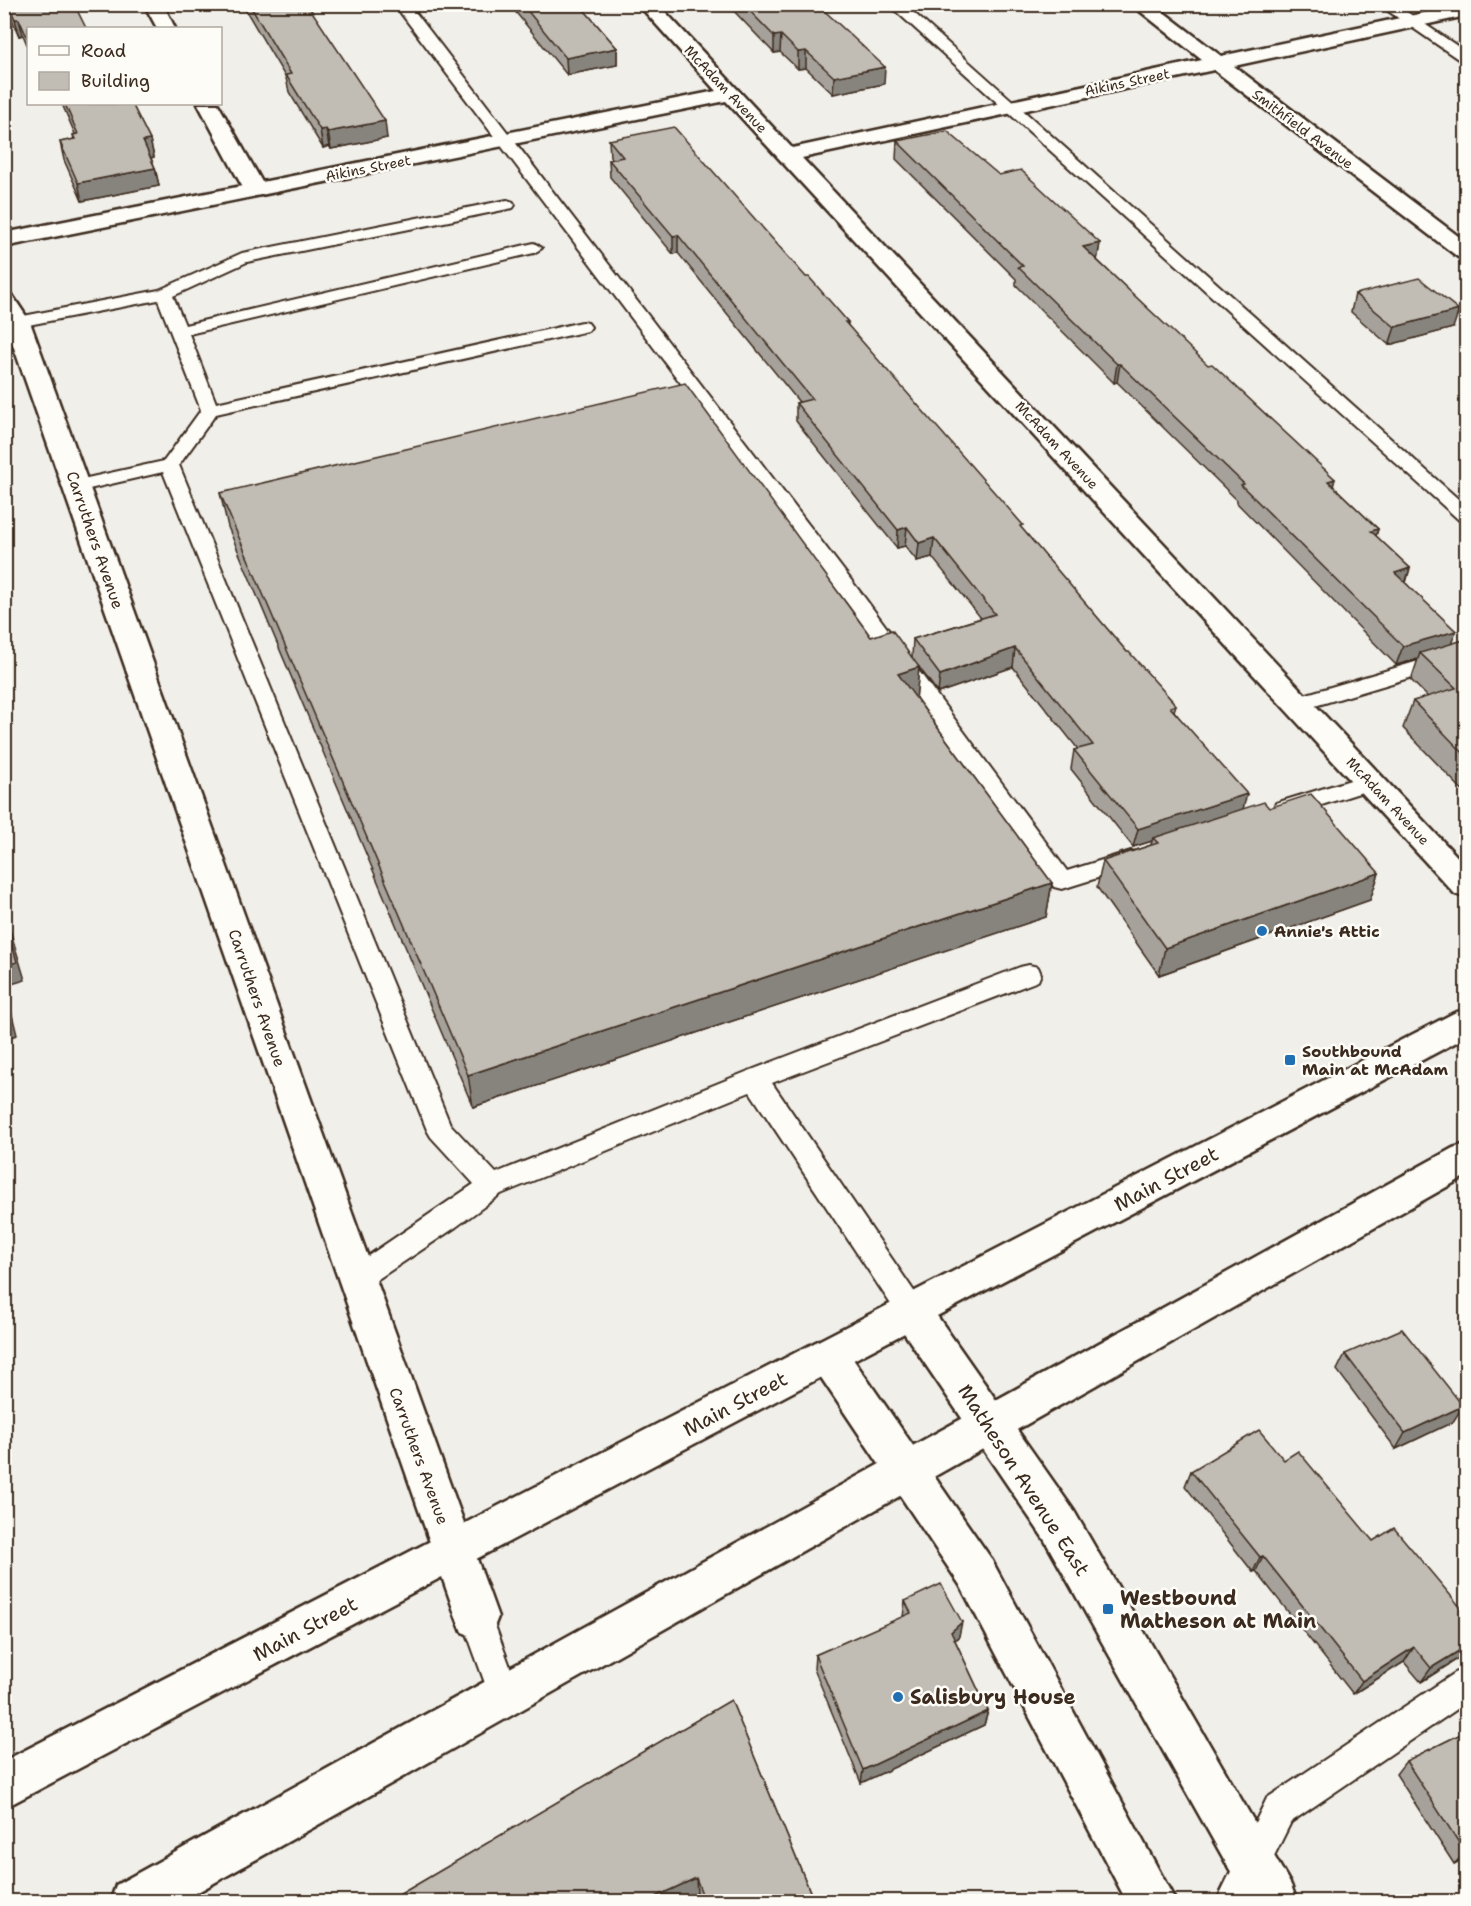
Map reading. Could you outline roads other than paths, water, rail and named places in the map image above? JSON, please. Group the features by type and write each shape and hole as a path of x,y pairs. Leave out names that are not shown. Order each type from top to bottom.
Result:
{"street":[{"path":"153,4 165,27"},
{"name":"McAdam Avenue","path":"647,4 1467,886"},
{"name":"Smithfield Avenue","path":"1140,4 1467,252"},
{"name":"Aikins Street","path":"787,155 1467,10"},
{"name":"Aikins Street","path":"4,240 730,94"},
{"path":"209,105 256,191"},
{"name":"Carruthers Avenue","path":"9,316 76,486 477,1617"},
{"name":"Main Street","path":"4,1786 1467,1022"},
{"path":"134,1902 1467,1159"},
{"name":"Matheson Avenue East","path":"912,1312 1059,1525 1274,1902"},
{"path":"828,1355 975,1571 1153,1902"}],"lane":[{"path":"401,4 850,592 1062,881 1149,853"},
{"path":"895,4 1467,516"},
{"path":"1385,4 1467,58"},
{"path":"9,316 164,294 242,258 507,205"},
{"path":"180,331 534,248"},
{"path":"164,294 210,410"},
{"path":"76,486 170,465 210,410 582,327"},
{"path":"170,465 440,1130 492,1185"},
{"path":"1298,704 1467,654"},
{"path":"1269,814 1370,782"},
{"path":"356,1279 447,1219 492,1185 755,1079 1029,974"},
{"path":"755,1079 912,1312"},
{"name":"Carruthers Avenue","path":"477,1617 505,1697"},
{"path":"1233,1902 1279,1810 1467,1684"}],"place":[{"name":"Annie's Attic","path":"1262,931"},
{"name":"Southbound Main at McAdam","path":"1290,1060"},
{"name":"Westbound Matheson at Main","path":"1108,1609"},
{"name":"Salisbury House","path":"898,1697"}]}
